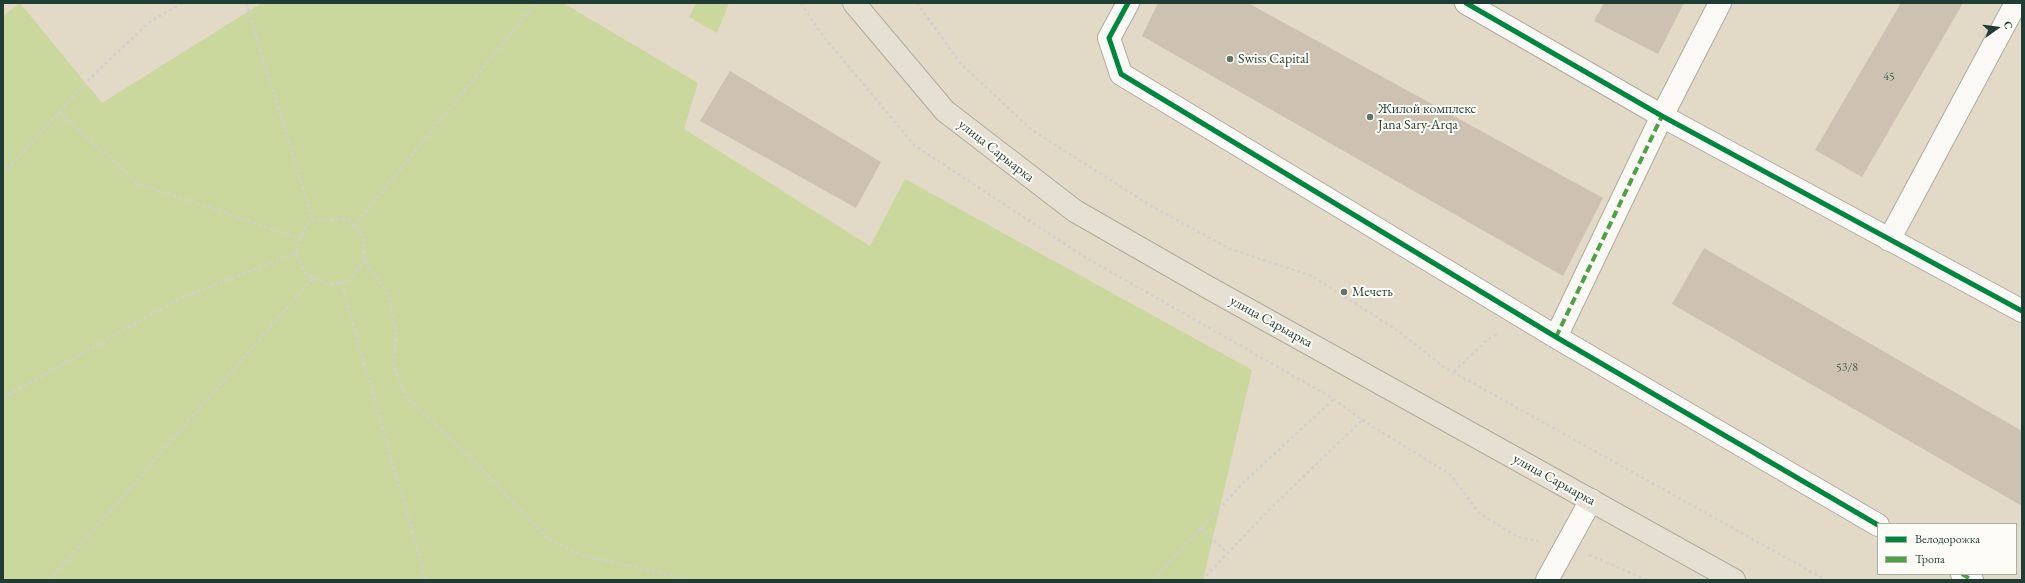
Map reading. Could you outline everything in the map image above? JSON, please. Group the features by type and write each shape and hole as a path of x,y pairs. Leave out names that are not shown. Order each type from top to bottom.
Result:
{"main road":[{"name":"улица Сарыарка","path":"854,3 945,111 1075,212 1734,580"}],"street":[{"path":"1128,3 1109,38 1121,74 1527,320 1877,524"},
{"path":"1466,3 1662,116 2022,311"},
{"path":"1556,337 1662,116 1720,3"},
{"path":"1889,240 2016,3"},
{"path":"1547,580 1590,500"}],"path":[{"path":"3,174 90,78 152,21 182,3"},
{"path":"246,3 313,220"},
{"path":"354,226 536,3"},
{"path":"917,3 961,64 1032,130 1153,207 1230,249 1312,276 1394,328 1454,372 1826,580"},
{"path":"59,112 139,184 300,238"},
{"path":"365,260 350,280 327,285 306,274 296,253 303,229 313,220 347,218 363,236 365,260 389,296 396,336 393,364 407,398 480,466 547,538 584,556 693,580"},
{"path":"3,398 177,300 296,253"},
{"path":"50,580 313,278"},
{"path":"341,282 426,580"},
{"path":"1454,372 1488,339 1527,320"},
{"path":"1153,580 1245,481 1334,398 1362,420 1450,474 1479,513 1518,537 1565,546 1647,580"},
{"path":"1202,580 1227,553 1362,420"},
{"path":"1201,528 1227,553"}],"green space":[{"path":"20,3 102,103 262,3 563,3 698,83 684,129 870,246 905,179 1252,370 1203,580 3,580 3,16"},
{"path":"696,3 729,3 717,33 689,17"}],"building":[{"name":"Жилой комплекс Jana Sary-Arqa","path":"1158,3 1248,3 1603,198 1563,276 1142,36"},
{"path":"1604,3 1684,3 1658,54 1594,21"},
{"path":"1901,3 1963,3 1862,177 1815,150"},
{"path":"730,71 881,162 856,208 700,121"},
{"path":"1704,248 2022,431 2022,506 1672,304"}],"marked path":[{"path":"1556,337 1662,116"},
{"path":"1964,575 1972,580"}],"cycle path":[{"path":"1128,3 1109,38 1121,74 1556,337 1877,524"},
{"path":"1466,3 1662,116 2022,311"}],"place":[{"name":"Swiss Capital","path":"1230,59"},
{"name":"Жилой комплекс Jana Sary-Arqa","path":"1370,117"},
{"name":"Мечеть","path":"1344,292"}]}
